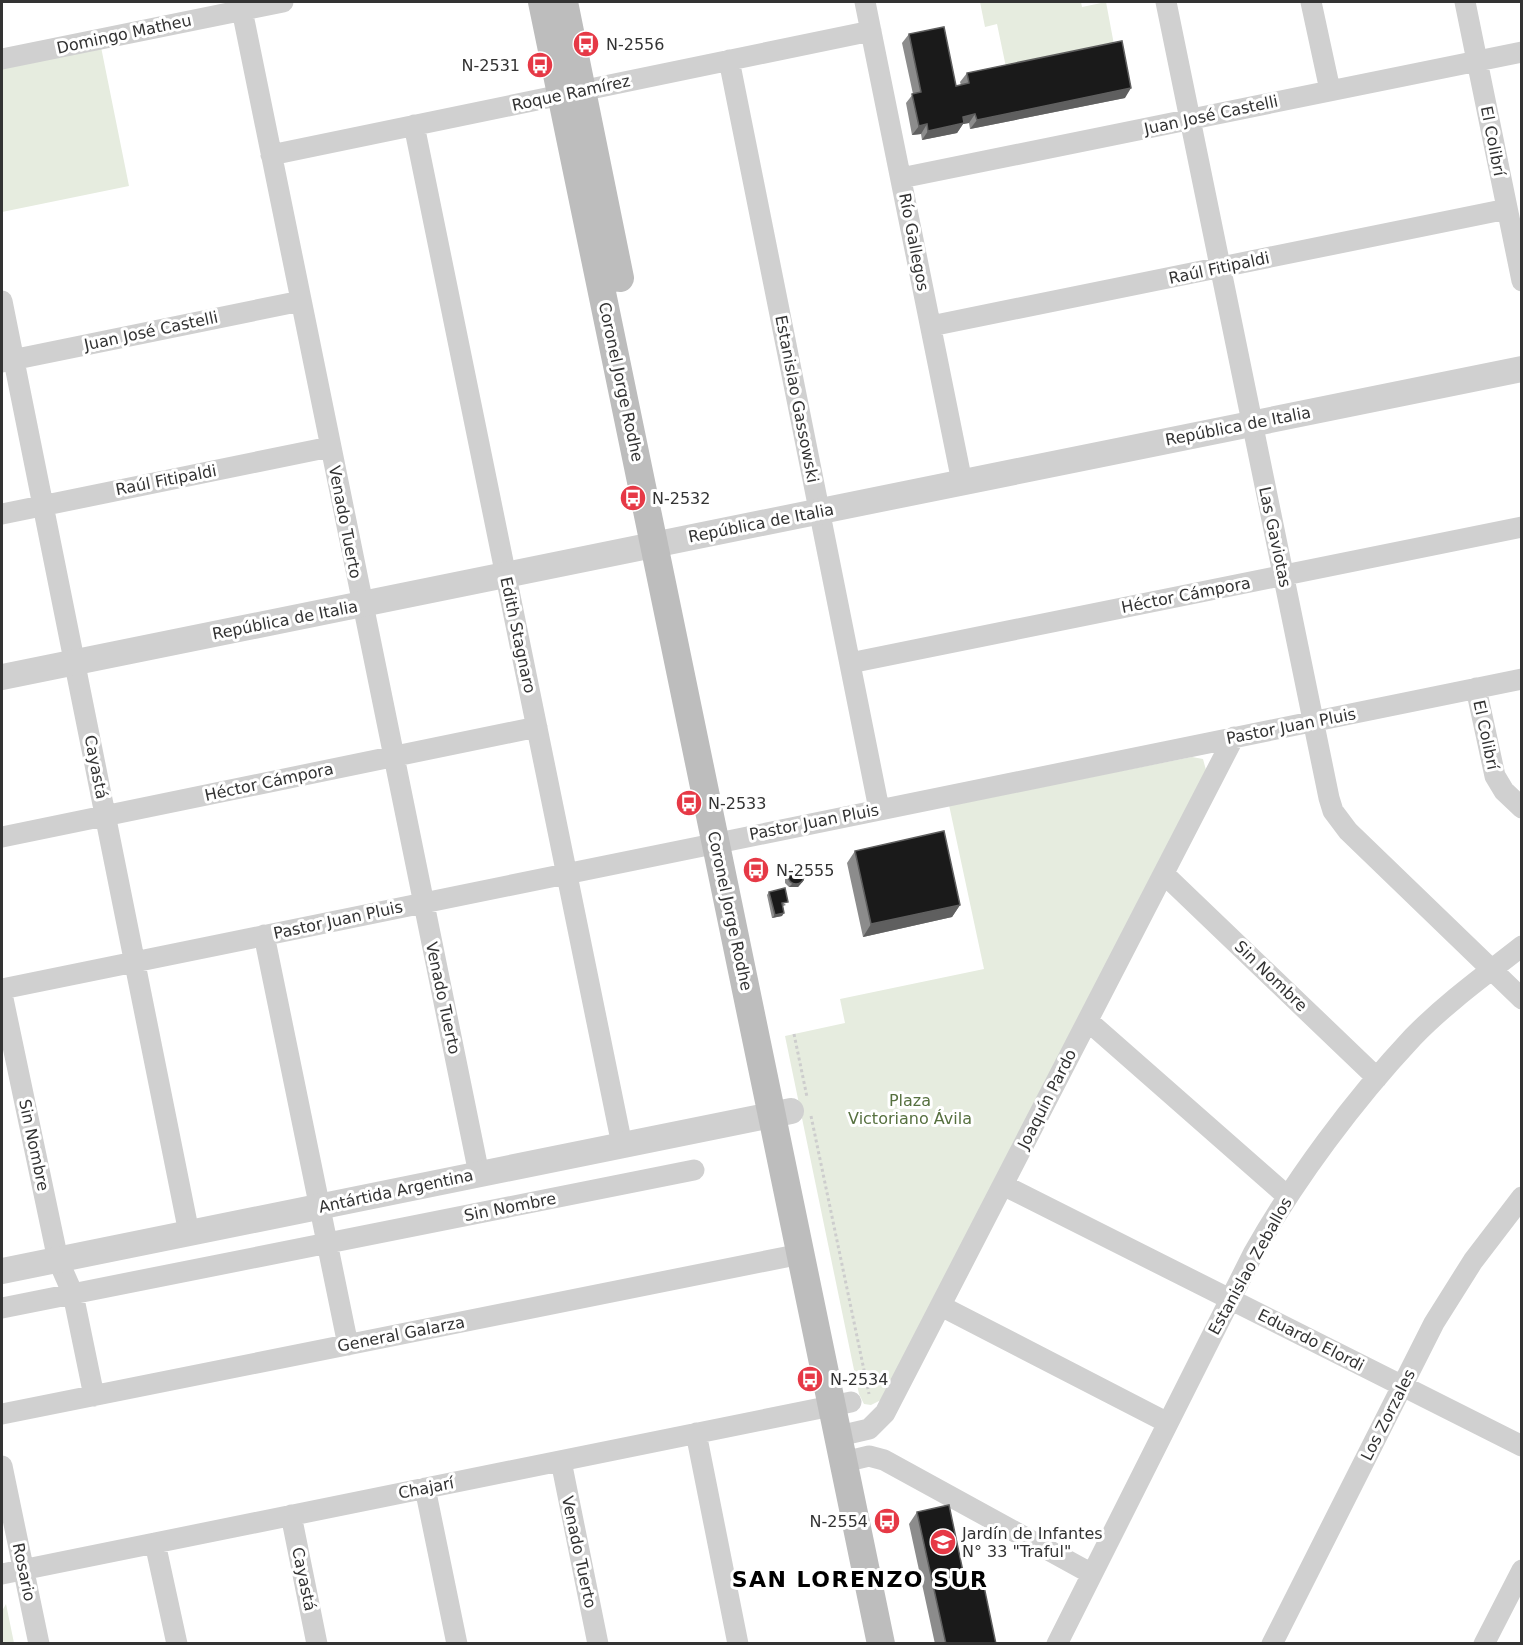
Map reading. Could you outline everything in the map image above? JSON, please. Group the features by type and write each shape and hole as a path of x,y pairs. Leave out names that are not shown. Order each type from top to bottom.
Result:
{"main road":[{"name":"Coronel Jorge Rodhe","path":"542,2 572,93"},
{"name":"Coronel Jorge Rodhe","path":"564,2 572,93 725,841 796,1111 852,1404 851,1447 881,1644"},
{"name":"Coronel Jorge Rodhe","path":"796,1111 801,1254 852,1404"},
{"name":"Coronel Jorge Rodhe","path":"851,1447 901,1644"}],"street":[{"name":"Domingo Matheu","path":"2,59 283,2"},
{"name":"Río Gallegos","path":"865,2 962,482"},
{"name":"Las Gaviotas","path":"1166,2 1329,798 1340,822 1521,999"},
{"path":"1311,2 1330,90"},
{"name":"El Colibrí","path":"1465,2 1521,281"},
{"name":"Venado Tuerto","path":"242,10 479,1174"},
{"name":"Roque Ramírez","path":"271,155 871,31"},
{"name":"Juan José Castelli","path":"901,178 1521,52"},
{"name":"Estanislao Gassowski","path":"729,60 879,809"},
{"name":"Edith Stagnaro","path":"414,125 622,1145"},
{"name":"Raúl Fitipaldi","path":"931,326 1507,209"},
{"name":"Juan José Castelli","path":"8,361 301,300"},
{"name":"Cayastá","path":"2,301 8,361 43,505 76,662 189,1233"},
{"name":"República de Italia","path":"2,677 1521,369"},
{"name":"Raúl Fitipaldi","path":"2,514 330,447"},
{"name":"Héctor Cámpora","path":"850,663 1521,527"},
{"name":"Pastor Juan Pluis","path":"2,989 1521,679"},
{"name":"El Colibrí","path":"1476,688 1495,776 1504,791 1521,808"},
{"name":"Héctor Cámpora","path":"2,837 537,727"},
{"name":"Joaquín Pardo","path":"851,1447 882,1418 1234,737"},
{"name":"Sin Nombre","path":"1164,874 1377,1078"},
{"path":"264,935 348,1345"},
{"name":"Estanislao Zeballos","path":"1057,1644 1230,1299 1287,1196 1377,1078 1427,1024 1521,946"},
{"name":"Sin Nombre","path":"2,994 58,1260 73,1294 94,1396"},
{"path":"1088,1021 1287,1196"},
{"name":"Antártida Argentina","path":"2,1271 796,1111"},
{"name":"Sin Nombre","path":"2,1308 694,1170"},
{"name":"Eduardo Elordi","path":"1003,1185 1521,1446"},
{"name":"Los Zorzales","path":"1272,1644 1402,1386 1452,1293 1521,1197"},
{"name":"General Galarza","path":"2,1414 801,1254"},
{"path":"941,1306 1168,1423"},
{"name":"Chajarí","path":"2,1574 696,1433 852,1404"},
{"path":"696,1433 738,1644"},
{"path":"851,1447 888,1462 1092,1574"},
{"name":"Venado Tuerto","path":"561,1461 598,1644"},
{"name":"Rosario","path":"2,1466 39,1644"},
{"path":"425,1488 457,1644"},
{"name":"Cayastá","path":"291,1515 317,1644"},
{"path":"155,1543 177,1644"},
{"path":"1486,1643 1521,1570"}],"path":[{"path":"795,1034 796,1111 852,1404"}],"green space":[{"path":"980,2 1081,2 1082,7 1106,2 1115,50 1007,72 997,24 985,27"},
{"path":"101,47 129,186 2,212 2,67"},
{"name":"Plaza Victoriano Ávila","path":"1192,757 1203,759 1206,770 881,1400 871,1405 864,1404 859,1394 785,1036 845,1023 840,999 984,969 949,805"},
{"path":"6,1604 14,1643 2,1643 2,1611"}],"building":[{"path":"944,27 956,86 969,83 967,73 1122,41 1131,88 977,120 975,114 963,117 964,123 928,131 927,124 919,126 912,94 921,92 909,34"},
{"path":"944,831 960,905 871,924 855,851"},
{"path":"793,868 799,868 804,876 802,882 793,884 788,879 788,873"},
{"path":"785,888 788,902 782,903 784,913 775,915 769,892"},
{"path":"949,1505 965,1581 982,1577 996,1644 946,1644 917,1512"}],"place":[{"name":"N-2556","path":"586,44"},
{"name":"N-2531","path":"540,65"},
{"name":"N-2532","path":"633,498"},
{"name":"N-2533","path":"689,803"},
{"name":"N-2555","path":"756,870"},
{"name":"N-2534","path":"810,1379"},
{"name":"N-2554","path":"887,1521"},
{"name":"Jardín de Infantes N° 33 \"Traful\"","path":"943,1542"}],"district":[{"name":"SAN LORENZO SUR","path":"860,1579"}]}
